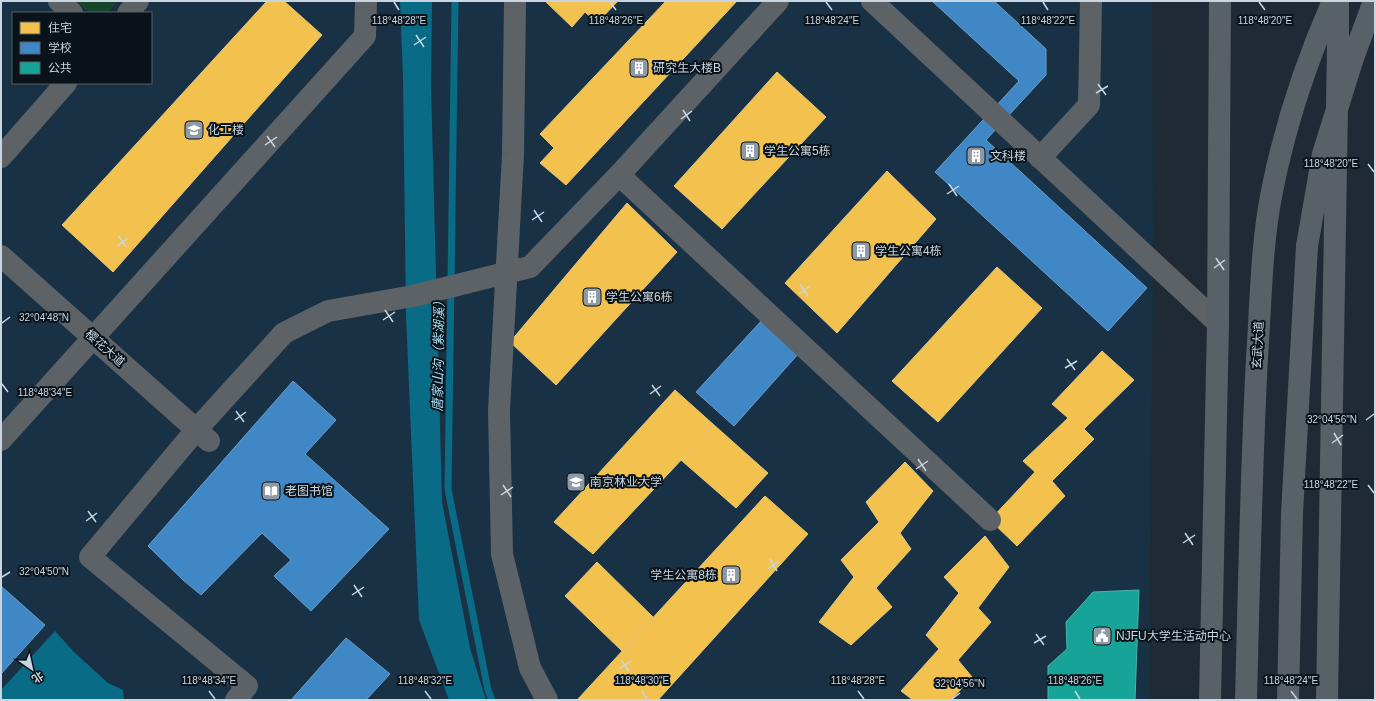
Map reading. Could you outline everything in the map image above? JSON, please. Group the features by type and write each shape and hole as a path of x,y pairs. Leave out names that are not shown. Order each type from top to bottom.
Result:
{"highway":[{"path":"1210,700 1218,324 1220,1"},
{"name":"玄武大道","path":"1246,700 1252,450 1264,240 1272,192 1285,137 1303,80 1333,1"},
{"path":"1327,700 1345,54 1338,1"},
{"path":"1288,700 1292,514 1307,246 1323,154 1345,54 1362,1"},
{"path":"1345,54 1374,1"},
{"path":"1345,54 1375,31"}],"lane":[{"path":"59,1 71,12"},
{"path":"129,12 138,1"},
{"path":"1,440 364,36 366,1"},
{"path":"515,1 513,154 499,410 502,554 530,668 547,700"},
{"path":"236,700 247,686 90,557 203,435 284,333 328,311 412,296 530,267 619,175 778,1"},
{"path":"872,1 1218,324"},
{"path":"1040,158 1089,105 1090,1"},
{"path":"1,157 65,84"},
{"path":"619,175 990,520"},
{"name":"樱花大道","path":"1,256 203,435"}],"shaded area":[{"name":"南京林业大学","path":"1,1 1152,1 1153,263 1149,700 1,700"}],"green space":[{"path":"75,1 118,1 109,12 89,12"}],"water":[{"path":"400,1 432,1 431,86 442,502 470,648 486,700 449,700 419,620 406,316 403,77"},
{"path":"55,631 74,652 108,683 123,690 124,700 1,700 1,690"}],"building: 住宅":[{"name":"化工楼","path":"267,1 284,1 322,35 113,272 62,225"},
{"path":"545,1 618,1 597,23 585,12 572,27"},
{"name":"研究生大楼B","path":"666,1 737,1 566,185 540,163 554,148 540,134"},
{"name":"学生公寓5栋","path":"777,72 826,117 722,229 674,186"},
{"name":"学生公寓4栋","path":"887,171 936,219 837,333 785,283"},
{"name":"学生公寓6栋","path":"627,203 677,252 556,385 510,342"},
{"path":"997,267 1042,308 938,422 892,381"},
{"path":"1102,351 1134,380 1084,429 1094,439 1052,481 1065,496 1017,546 990,520 1035,472 1023,461 1068,418 1052,404"},
{"path":"675,390 714,425 593,554 554,522"},
{"path":"714,425 768,473 736,508 681,460"},
{"path":"905,462 933,491 900,533 911,549 876,588 892,607 851,645 819,622 854,577 841,560 879,522 866,502"},
{"name":"学生公寓8栋","path":"765,496 808,534 658,700 579,700 578,699"},
{"path":"985,536 1009,567 978,608 991,622 958,660 972,677 951,700 913,700 901,691 939,649 926,635 959,593 944,577"},
{"path":"597,562 653,617 622,651 565,596"}],"building: 学校":[{"name":"文科楼","path":"932,1 994,1 1046,49 1046,75 986,140 1147,288 1108,331 935,172 1019,81"},
{"path":"763,319 800,352 734,426 696,392"},
{"name":"老图书馆","path":"293,381 336,420 305,454 389,529 311,611 274,576 291,560 262,533 201,595 183,580 148,546"},
{"path":"1,586 45,625 1,674"},
{"path":"346,638 390,674 366,700 291,700"}],"building: 公共":[{"name":"NJFU大学生活动中心","path":"1139,590 1135,700 1048,700 1048,666 1067,649 1066,622 1093,592"}],"waterway":[{"name":"唐家山沟（紫湖溪）","path":"455,1 448,489 488,690 492,700"}],"place":[{"name":"研究生大楼B","path":"639,68"},
{"name":"化工楼","path":"194,130"},
{"name":"学生公寓5栋","path":"750,151"},
{"name":"文科楼","path":"976,156"},
{"name":"学生公寓4栋","path":"861,251"},
{"name":"学生公寓6栋","path":"592,297"},
{"name":"南京林业大学","path":"576,482"},
{"name":"老图书馆","path":"271,491"},
{"name":"学生公寓8栋","path":"731,575"},
{"name":"NJFU大学生活动中心","path":"1102,636"}]}
